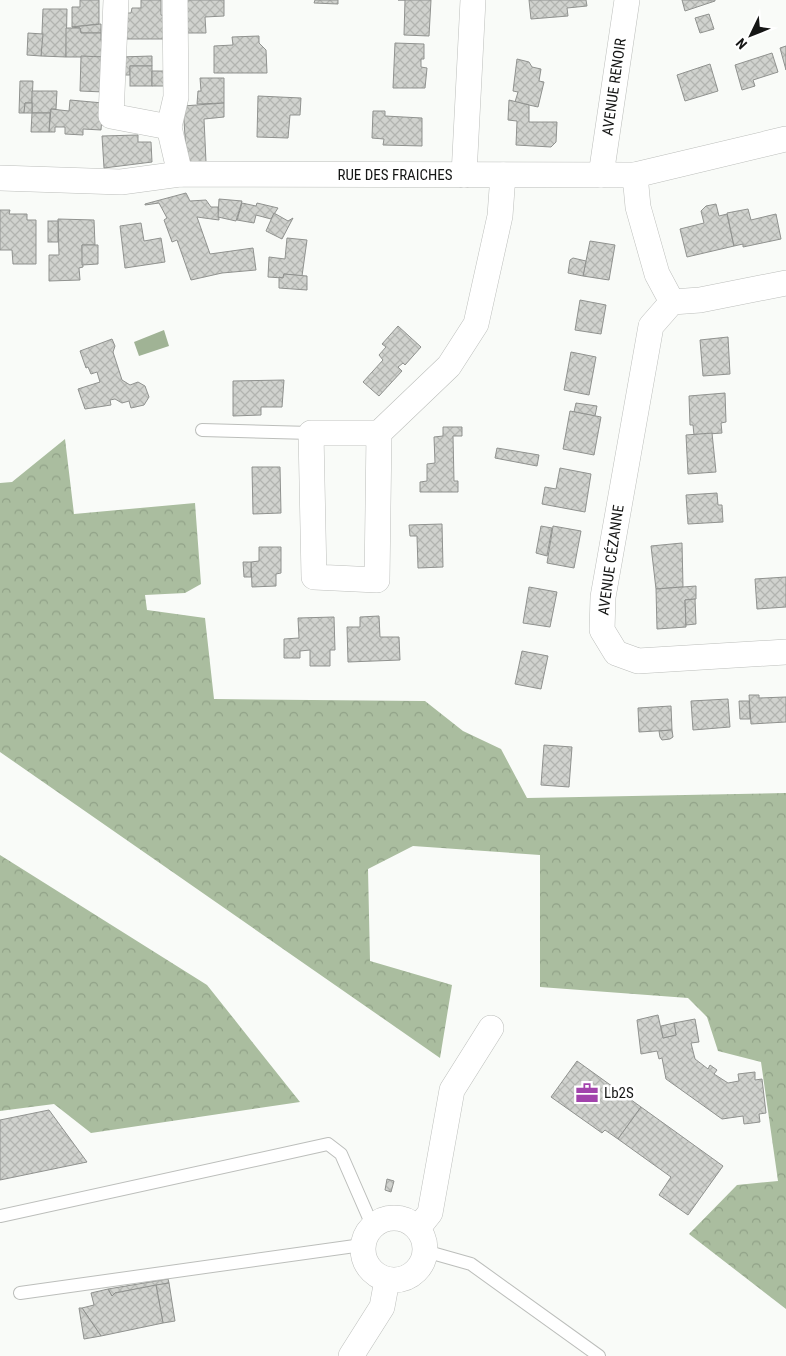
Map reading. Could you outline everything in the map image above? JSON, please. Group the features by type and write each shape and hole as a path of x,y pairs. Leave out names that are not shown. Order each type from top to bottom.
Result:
{"street":[{"path":"116,0 111,116 169,127"},
{"path":"175,0 176,97 169,127 180,174"},
{"path":"464,175 473,0"},
{"name":"AVENUE RENOIR","path":"601,175 627,0"},
{"name":"RUE DES FRAICHES","path":"0,178 120,182 180,174 635,175 786,139"},
{"path":"379,433 378,580 314,577 311,434 379,433 449,366 476,324 500,216 503,175"},
{"path":"635,175 638,207 657,274 672,302 700,300 786,283"},
{"name":"AVENUE CÉZANNE","path":"672,302 651,326 603,597 602,630 616,653 638,661 786,652"},
{"path":"421,1240 408,1221 396,1218 383,1219 367,1235 363,1257 368,1268 376,1275 387,1280 400,1280 413,1274 422,1264 421,1240 430,1214 452,1090 491,1028"},
{"path":"352,1356 382,1307 387,1280"}],"lane":[{"path":"202,430 311,434"},
{"path":"1,1216 328,1144 341,1154 367,1235 20,1293"},
{"path":"421,1240 471,1264 599,1356"}],"green space":[{"path":"65,439 74,514 195,503 201,584 185,593 145,595 147,610 205,618 214,699 425,701 463,731 501,749 527,798 786,793 786,1309 689,1234 737,1185 778,1181 761,1062 718,1051 707,1017 688,998 540,987 540,855 413,846 368,869 370,961 452,985 440,1058 0,752 0,483 12,482"},
{"path":"0,855 207,985 300,1102 91,1133 54,1104 0,1111"}],"shaded area":[{"path":"164,330 169,346 139,356 134,342"}],"building":[{"path":"80,0 99,0 99,24 72,27 72,7 80,7"},
{"path":"141,0 161,0 161,15 165,16 165,39 126,39 125,13 131,13 132,8 141,8"},
{"path":"182,0 224,0 224,16 205,17 206,33 182,33"},
{"path":"315,0 338,0 338,4 314,3"},
{"path":"405,0 431,0 429,36 404,35"},
{"path":"529,0 586,0 587,6 567,8 568,16 531,19"},
{"path":"682,0 715,0 715,1 685,11"},
{"path":"43,9 67,9 66,57 41,56"},
{"path":"709,14 714,29 700,33 695,18"},
{"path":"101,24 101,33 81,33 80,28 72,27"},
{"path":"66,28 80,28 81,33 101,33 101,40 106,40 105,57 66,57"},
{"path":"28,33 43,34 41,56 27,55"},
{"path":"259,36 259,43 266,50 267,73 214,73 214,46 233,45 232,37"},
{"path":"395,43 424,44 424,59 421,59 421,67 427,68 425,88 393,88"},
{"path":"786,46 786,70 780,48"},
{"path":"772,53 778,72 753,80 755,86 742,90 735,65"},
{"path":"81,56 105,57 104,92 80,91"},
{"path":"152,56 152,66 130,66 130,75 119,75 120,57"},
{"path":"517,59 529,62 532,67 541,69 539,81 544,82 538,107 515,102 518,92 513,91"},
{"path":"710,64 718,91 685,101 677,75"},
{"path":"130,66 152,66 152,86 130,86"},
{"path":"152,71 166,71 168,86 152,86"},
{"path":"200,78 224,78 224,103 197,104 198,91 201,91"},
{"path":"20,81 33,81 32,103 25,103 24,113 19,113"},
{"path":"32,91 57,91 56,109 51,109 50,113 32,113"},
{"path":"258,96 301,98 300,115 290,115 288,138 257,137"},
{"path":"70,100 103,103 101,130 83,129 83,135 65,134 65,127 55,127 55,132 49,132 51,109 69,111"},
{"path":"509,100 529,105 529,122 557,122 556,142 551,147 516,145 517,121 508,120"},
{"path":"25,103 32,103 32,113 24,113"},
{"path":"224,103 224,117 204,119 206,162 187,166 183,106"},
{"path":"373,111 385,111 385,116 422,118 422,146 383,145 384,139 372,138"},
{"path":"32,113 50,113 49,132 31,132"},
{"path":"138,135 138,142 151,142 152,162 104,168 102,136"},
{"path":"186,193 190,201 206,200 211,207 218,207 219,220 197,217 210,254 253,248 256,270 222,273 191,280 177,240 172,242 164,220 167,218 159,203 145,205"},
{"path":"219,199 242,201 236,221 218,217"},
{"path":"242,203 256,206 257,203 278,208 271,219 256,215 254,223 237,220"},
{"path":"716,204 719,216 727,214 734,246 687,257 680,229 704,223 701,211 706,206"},
{"path":"748,209 751,220 776,214 781,239 743,247 743,244 734,246 727,213"},
{"path":"0,210 10,210 9,214 27,214 27,220 36,220 36,264 13,264 12,250 0,250"},
{"path":"274,213 288,221 293,218 282,239 266,231"},
{"path":"58,219 94,220 95,245 82,245 83,267 79,268 80,280 49,281 49,255 59,255"},
{"path":"48,221 58,221 58,242 48,242"},
{"path":"141,223 144,241 161,238 165,262 125,268 120,226"},
{"path":"287,238 307,240 302,276 284,274 283,278 268,277 269,257 285,259"},
{"path":"590,241 615,245 609,280 583,276"},
{"path":"82,245 98,245 98,264 82,265"},
{"path":"573,258 586,261 583,276 568,273 570,260"},
{"path":"284,274 307,276 307,290 279,288 279,277 283,278"},
{"path":"580,300 606,305 601,334 575,330"},
{"path":"398,326 421,347 405,365 403,363 398,367 402,371 379,396 363,382 383,360 379,355 386,347 382,344"},
{"path":"728,337 730,374 703,376 700,340"},
{"path":"112,339 115,346 113,352 122,380 130,385 138,382 145,386 149,397 144,405 131,408 129,401 122,403 115,399 110,400 111,405 85,409 78,389 100,382 97,372 91,374 88,367 86,368 80,351"},
{"path":"571,352 596,357 589,395 564,390"},
{"path":"284,380 282,407 261,407 261,415 233,416 233,381"},
{"path":"725,393 726,422 721,423 722,433 694,435 693,425 690,425 689,396"},
{"path":"576,403 597,406 595,416 574,412"},
{"path":"570,411 601,417 594,455 563,449"},
{"path":"443,427 462,427 462,436 453,436 454,481 458,481 458,492 420,492 420,482 427,481 427,464 435,463 434,437 443,436"},
{"path":"712,433 716,472 688,474 686,435"},
{"path":"497,448 539,455 537,466 495,458"},
{"path":"252,467 280,467 281,513 253,514"},
{"path":"560,468 591,474 585,512 542,504 545,487 556,489"},
{"path":"717,493 718,505 722,505 723,522 688,524 686,495"},
{"path":"442,524 443,567 418,568 417,536 410,536 409,525"},
{"path":"541,526 552,528 547,556 536,553"},
{"path":"553,526 581,531 574,568 547,563"},
{"path":"682,543 683,587 656,589 651,546"},
{"path":"259,547 281,547 281,573 276,574 276,586 252,587 251,562 259,561"},
{"path":"243,562 251,562 251,577 244,577"},
{"path":"786,577 786,607 757,609 755,579"},
{"path":"696,586 696,599 685,600 686,627 657,629 656,589"},
{"path":"529,587 557,592 550,627 523,623"},
{"path":"695,599 696,624 686,625 685,600"},
{"path":"379,616 380,637 399,637 400,660 348,662 347,627 360,627 360,617"},
{"path":"334,617 335,650 330,650 330,666 310,666 310,650 300,651 300,658 284,658 284,639 299,638 298,618"},
{"path":"522,651 548,656 541,689 515,684"},
{"path":"749,695 759,695 759,698 786,697 786,722 751,724"},
{"path":"728,699 730,727 693,730 691,701"},
{"path":"739,701 749,701 750,719 740,719"},
{"path":"671,706 672,730 639,732 638,708"},
{"path":"672,730 673,737 662,740 659,731"},
{"path":"544,745 572,747 569,787 541,785"},
{"path":"658,1015 663,1038 676,1035 674,1023 695,1019 699,1042 691,1043 695,1059 708,1069 710,1065 717,1070 714,1074 728,1083 739,1081 738,1074 755,1072 755,1080 762,1079 766,1113 759,1114 760,1122 744,1124 743,1116 722,1119 666,1079 662,1058 659,1059 657,1051 641,1054 637,1020"},
{"path":"674,1023 676,1035 663,1038 661,1026"},
{"path":"577,1061 641,1107 618,1139 605,1130 602,1133 551,1097"},
{"path":"641,1107 723,1166 688,1215 659,1195 671,1177 618,1139"},
{"path":"49,1110 87,1162 0,1180 0,1120"},
{"path":"387,1179 394,1181 391,1192 385,1190"},
{"path":"168,1279 169,1283 115,1293 112,1296 108,1289"},
{"path":"169,1283 175,1321 163,1323 156,1285"},
{"path":"156,1285 163,1323 101,1336 82,1308 94,1305 91,1293 108,1289 112,1296 115,1293"},
{"path":"79,1308 82,1308 101,1336 84,1339"}],"place":[{"name":"Lb2S","path":"587,1093"}]}
